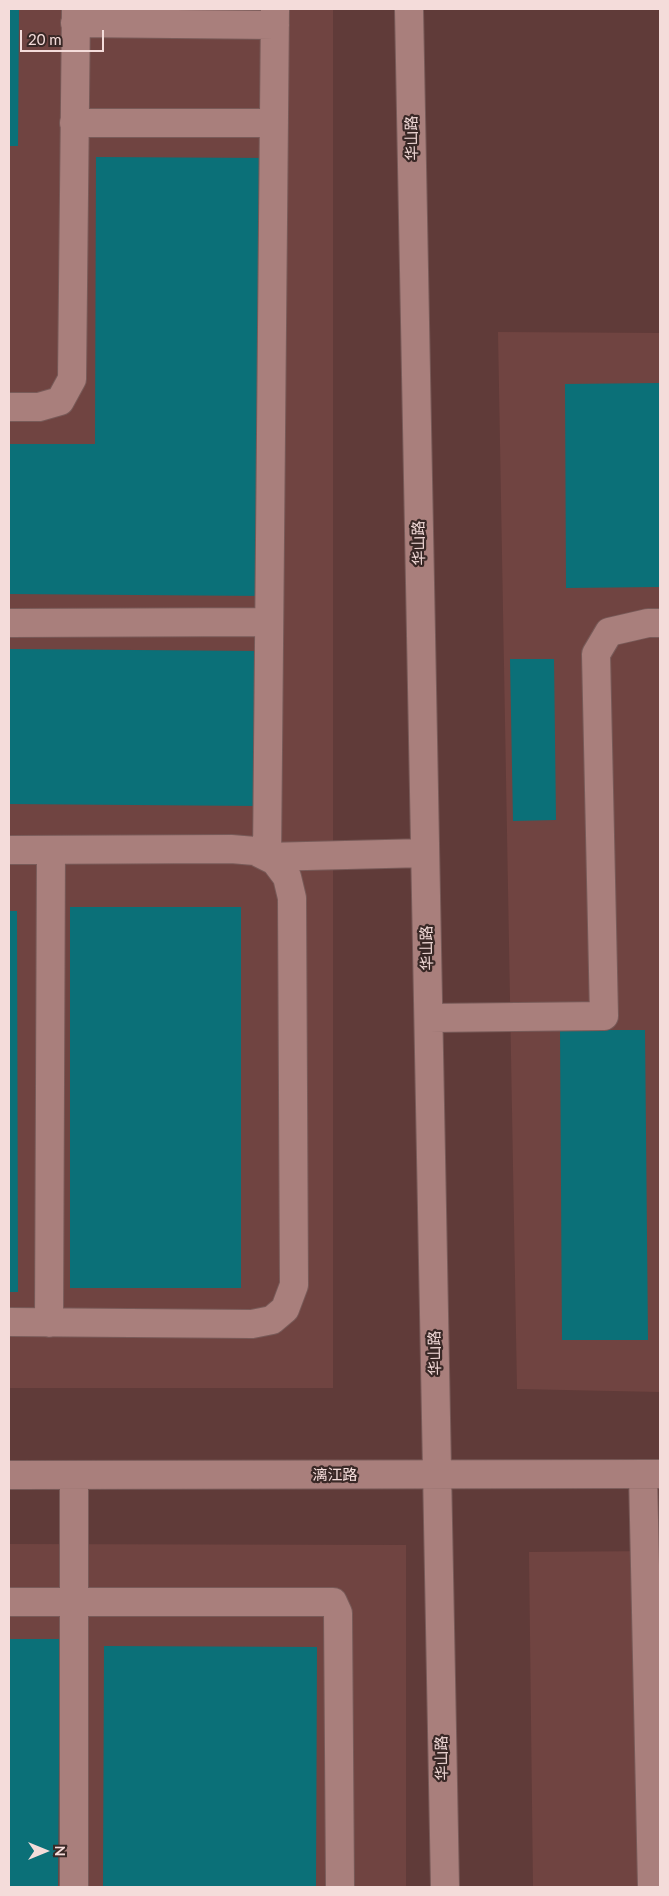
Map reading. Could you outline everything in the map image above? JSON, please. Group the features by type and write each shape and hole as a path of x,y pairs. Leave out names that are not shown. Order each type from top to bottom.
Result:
{"street":[{"name":"华山路","path":"409,9 445,1887"},
{"path":"9,407 40,407 60,401 72,380 75,16 275,17 267,857"},
{"path":"74,123 274,123"},
{"path":"9,623 269,622"},
{"path":"429,1018 604,1016 596,654 609,632 648,623 660,623"},
{"path":"9,850 231,849 254,851 275,861 287,877 292,898 294,1286 285,1309 272,1320 252,1324 9,1322"},
{"path":"49,1323 51,850"},
{"path":"267,857 425,853"},
{"path":"652,1474 652,1887"},
{"name":"漓江路","path":"9,1475 652,1474"},
{"path":"74,1475 74,1887"},
{"path":"9,1602 333,1602 338,1613 340,1887"}],"shaded area":[{"path":"9,9 333,9 333,1388 9,1388"},
{"path":"498,332 660,333 660,1392 517,1389"},
{"path":"9,1544 406,1545 406,1887 9,1887"},
{"path":"660,1551 660,1887 533,1887 529,1552"}],"building":[{"path":"9,9 19,9 18,146 9,146"},
{"path":"96,157 269,158 266,596 9,594 9,444 95,444"},
{"path":"660,383 660,587 566,588 565,384"},
{"path":"9,649 260,651 259,806 9,804"},
{"path":"510,659 554,659 556,820 513,821"},
{"path":"70,907 241,907 241,1288 70,1288"},
{"path":"9,911 17,911 18,1292 9,1292"},
{"path":"560,1030 645,1030 648,1340 562,1340"},
{"path":"9,1639 60,1639 58,1887 9,1887"},
{"path":"104,1646 317,1647 316,1887 103,1887"}]}
